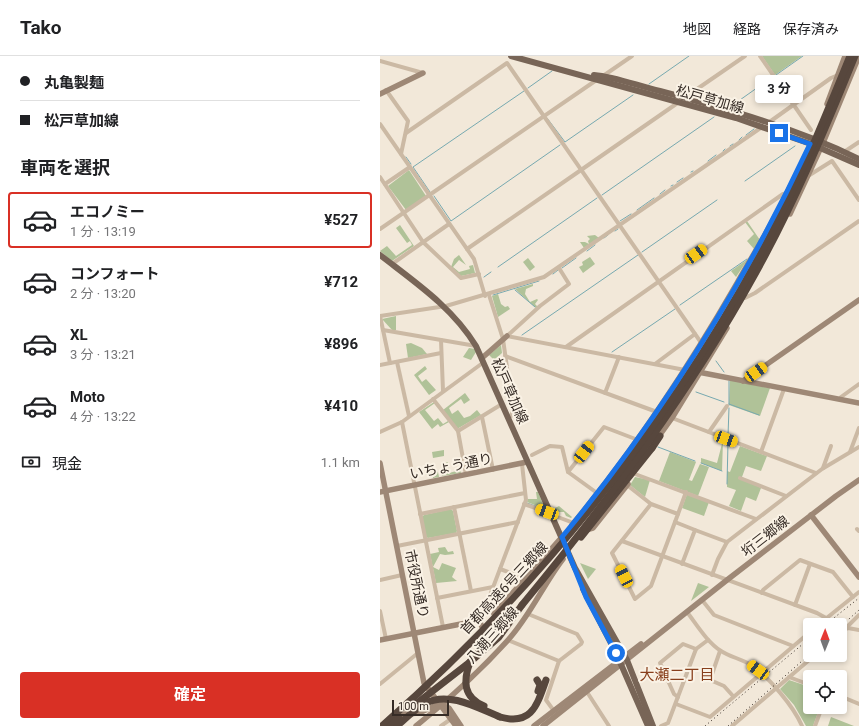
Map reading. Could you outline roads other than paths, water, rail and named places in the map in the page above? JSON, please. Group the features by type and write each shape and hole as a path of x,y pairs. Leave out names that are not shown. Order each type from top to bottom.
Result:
{"highway":[{"name":"首都高速6号三郷線","path":"382,726 445,669 483,625 549,559 594,505 647,435 708,345 770,236 812,147 850,56"},
{"name":"首都高速6号三郷線","path":"390,726 470,662 522,605 568,551 652,437 699,368 739,302 772,242 801,183 858,58"},
{"path":"568,551 584,535 660,436"},
{"path":"470,662 465,684 468,695 481,705 500,715 519,715 528,710 533,703 539,687 540,682 537,680"},
{"path":"396,726 421,706 438,698 456,700 515,720 527,716 537,703 546,680"}],"main road":[{"name":"松戸草加線","path":"511,56 685,98 844,152 859,159"},
{"name":"八潮三郷線","path":"416,726 442,705 508,640 528,614 544,585 568,551 660,436 672,418 745,298 799,196 808,176 845,56"},
{"name":"八潮三郷線","path":"380,723 424,683 483,625 562,537 638,440 702,344 844,94 858,58"},
{"path":"380,94 423,73"},
{"name":"松戸草加線","path":"601,77 679,102 765,125"},
{"name":"松戸草加線","path":"817,143 859,165"},
{"name":"松戸草加線","path":"380,255 446,306 464,327 476,346 508,417 524,463 562,537 586,597 623,660 653,726"},
{"path":"719,314 735,302 745,298"},
{"path":"743,381 859,300"},
{"path":"483,360 505,337"},
{"path":"686,370 859,403"},
{"name":"八潮三郷線","path":"586,530 593,528 636,474 656,446 660,436"},
{"name":"市役所通り","path":"380,463 383,492 397,546 424,683 442,705"},
{"name":"いちょう通り","path":"383,492 524,463"},
{"name":"垳三郷線","path":"534,726 687,612 810,515 859,480"},
{"path":"810,515 859,577"},
{"path":"383,639 476,621 483,625"},
{"name":"松戸草加線","path":"623,660 648,726"},
{"name":"垳三郷線","path":"543,726 587,692 623,660"},
{"path":"390,715 419,713 436,704 449,708 461,726"},
{"path":"442,705 456,726"}],"street":[{"path":"380,230 632,56"},
{"path":"467,249 745,56"},
{"path":"760,56 811,130"},
{"path":"380,61 416,69 423,73"},
{"path":"406,133 507,63 702,344"},
{"path":"390,363 380,316 446,306 544,277 831,78 839,74 851,76"},
{"path":"386,90 408,121 401,154"},
{"path":"381,126 474,260 505,337 505,356 513,411 511,416 508,417"},
{"path":"844,152 859,142"},
{"path":"808,176 832,162 859,200"},
{"path":"385,184 410,167"},
{"path":"380,177 423,242 461,278 479,274"},
{"path":"566,346 783,194 788,193 799,196"},
{"path":"745,298 755,293 859,221"},
{"path":"392,264 449,224"},
{"path":"505,337 540,306 569,284 559,268"},
{"path":"383,330 476,346"},
{"path":"655,364 695,334"},
{"path":"505,337 566,346 686,370"},
{"path":"441,340 443,391"},
{"path":"380,365 441,353"},
{"path":"505,356 657,412"},
{"path":"605,393 619,357"},
{"path":"380,432 402,422 483,360"},
{"path":"397,362 409,416"},
{"path":"840,400 841,396 859,384"},
{"path":"761,452 784,388"},
{"path":"433,399 458,431 466,475"},
{"path":"458,431 502,404"},
{"path":"709,432 727,406"},
{"path":"482,416 493,470"},
{"path":"672,418 816,473"},
{"path":"402,422 443,627"},
{"path":"568,472 604,426 638,440"},
{"path":"850,452 859,428"},
{"path":"532,455 550,446 562,447 568,472 597,493"},
{"path":"822,468 831,446"},
{"path":"712,575 727,542 822,468 859,447"},
{"path":"483,625 493,587 524,504 524,463"},
{"path":"636,474 756,519"},
{"path":"740,478 786,496"},
{"path":"627,485 651,504 678,514"},
{"path":"651,504 612,553 635,599 651,586 686,492"},
{"path":"420,514 525,493"},
{"path":"524,504 571,522"},
{"path":"454,507 471,591"},
{"path":"397,546 518,522"},
{"path":"674,522 727,542"},
{"path":"682,564 695,530"},
{"path":"622,541 795,605 826,618 859,592"},
{"path":"762,593 763,590 800,560 833,572 853,597"},
{"path":"795,605 810,564"},
{"path":"500,569 525,578"},
{"path":"380,580 402,575"},
{"path":"437,598 493,587"},
{"path":"702,600 714,616 793,646"},
{"path":"380,610 383,639"},
{"path":"687,612 708,640 720,651 746,662 761,672 792,708 802,726"},
{"path":"528,614 579,636 581,644 559,661 546,700 554,711"},
{"path":"847,627 859,616"},
{"path":"847,630 852,628 859,630"},
{"path":"676,704 710,717 803,638"},
{"path":"508,640 559,661"},
{"path":"661,726 668,723 696,649 708,640"},
{"path":"678,697 674,694 660,663 683,644 696,649"},
{"path":"720,651 710,680 724,686 733,696"},
{"path":"380,684 418,652"},
{"path":"732,726 807,662"},
{"path":"789,677 803,682"},
{"path":"587,692 609,726"},
{"path":"847,699 859,704"},
{"path":"815,726 819,714"},
{"path":"441,726 451,719"},
{"path":"736,722 740,726"}],"waterway":[{"path":"649,84 689,56"},
{"path":"776,75 803,56"},
{"path":"528,88 552,71"},
{"path":"730,107 771,78"},
{"path":"430,192 413,167 524,91"},
{"path":"547,118 565,142 633,95"},
{"path":"602,195 714,117"},
{"path":"746,135 754,129"},
{"path":"739,140 742,137"},
{"path":"434,196 451,221 560,145"},
{"path":"745,181 795,146"},
{"path":"708,161 716,155"},
{"path":"406,157 411,164"},
{"path":"677,182 683,178"},
{"path":"660,194 665,190"},
{"path":"498,267 597,198"},
{"path":"637,210 654,198"},
{"path":"642,252 717,200"},
{"path":"620,221 631,214"},
{"path":"604,238 608,235"},
{"path":"587,251 595,245"},
{"path":"522,335 638,255"},
{"path":"562,268 576,258"},
{"path":"680,305 747,259"},
{"path":"553,274 558,270"},
{"path":"484,277 491,272"},
{"path":"493,295 539,281"},
{"path":"515,290 535,307"},
{"path":"612,352 675,309"},
{"path":"716,361 724,372"},
{"path":"729,381 729,405"},
{"path":"696,392 724,402"},
{"path":"729,404 759,415"},
{"path":"728,436 729,408"},
{"path":"727,484 728,443"},
{"path":"658,447 695,461"},
{"path":"701,463 722,471"},
{"path":"527,503 538,507"}],"railway":[{"path":"834,618 859,598"},
{"path":"847,621 859,610"},
{"path":"705,726 803,644"},
{"path":"728,726 803,660"}],"district":[{"name":"大瀬二丁目","path":"677,675"}]}
